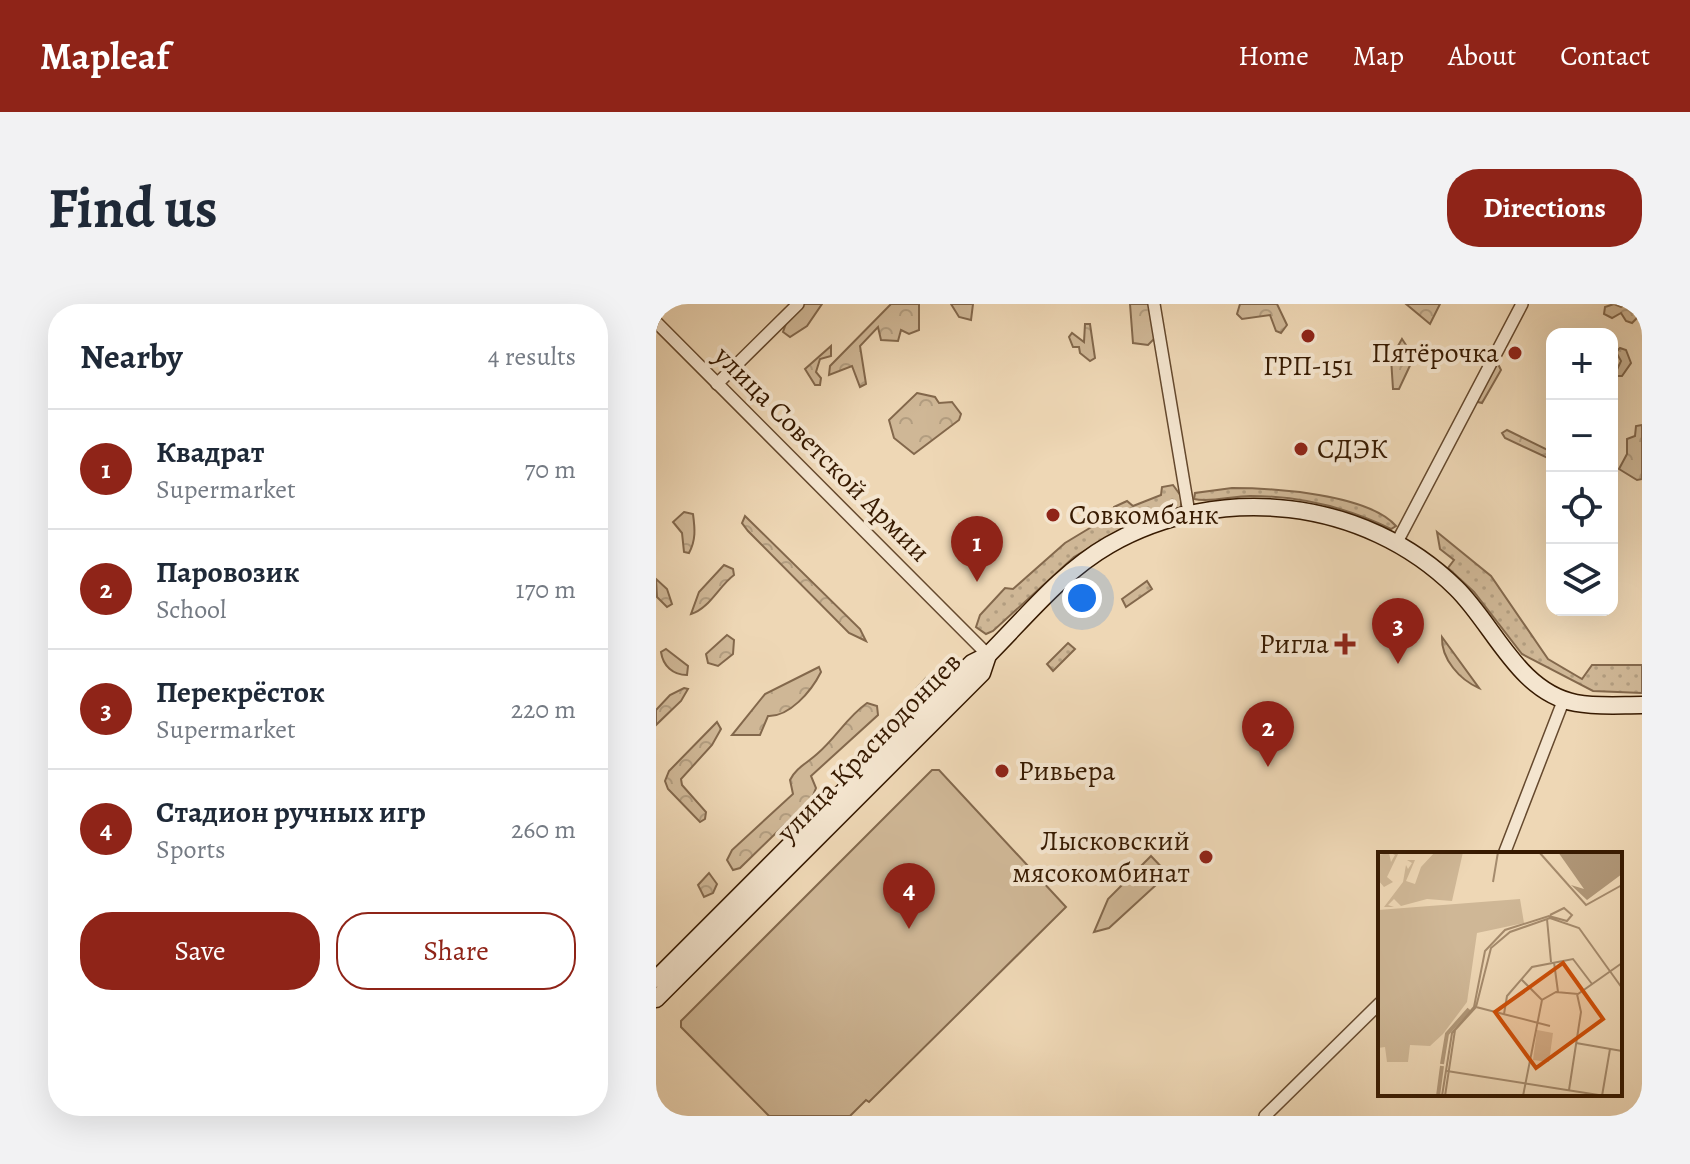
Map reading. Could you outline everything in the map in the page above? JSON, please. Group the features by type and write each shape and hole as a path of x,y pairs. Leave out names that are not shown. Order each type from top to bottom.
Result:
{"main road":[{"path":"988,655 1080,566 1107,546 1140,529 1189,513 1274,506 1314,512 1359,526 1396,544 1454,586 1519,668 1564,699 1602,705 1642,705"},
{"name":"улица Краснодонцев","path":"656,979 972,663 988,655"},
{"name":"улица Краснодонцев","path":"656,999 982,673 988,655"}],"street":[{"path":"717,384 798,304"},
{"path":"1154,304 1189,513"},
{"path":"1396,544 1522,304"},
{"name":"улица Советской Армии","path":"656,322 988,655"},
{"path":"1505,852 1564,699"},
{"path":"1265,1116 1378,1005"}],"green space":[{"path":"801,304 822,304 807,326 790,337 783,332 788,318"},
{"path":"891,304 919,304 919,330 909,334 901,330 898,341 881,340 878,327 860,346 866,384 860,387 852,366 829,375 830,366"},
{"path":"951,304 973,304 971,320 959,317"},
{"path":"1130,304 1151,304 1156,337 1148,345 1133,343"},
{"path":"1240,304 1277,304 1287,325 1281,333 1276,331 1270,315 1242,319 1237,314"},
{"path":"1406,304 1440,304 1430,324"},
{"path":"1614,304 1621,307 1626,304 1642,312 1642,320 1637,318 1632,323 1626,321 1621,313 1612,318 1604,314 1605,307"},
{"path":"1085,324 1090,324 1095,358 1090,361 1080,353 1079,347 1073,347 1069,337 1072,333 1084,342"},
{"path":"1402,339 1414,357 1399,389 1393,389 1391,358"},
{"path":"831,346 831,356 820,359 816,372 821,378 820,385 815,385 805,369"},
{"path":"1618,350 1626,350 1631,363 1622,376 1618,376 1621,361"},
{"path":"1498,364 1501,370 1482,403 1478,402 1476,399"},
{"path":"917,393 935,397 939,403 952,402 961,414 959,420 914,454 894,438 889,420"},
{"path":"1642,425 1642,479 1637,480 1619,469 1627,454 1627,439 1635,436 1636,426"},
{"path":"1507,430 1546,449 1546,457 1505,438 1502,433"},
{"path":"1173,485 1181,496 1181,507 1117,532 1074,557 993,631 986,634 976,627 980,615 1005,588 1013,589 1065,543 1113,514 1114,507 1127,501 1133,506 1161,495 1162,487"},
{"path":"1232,488 1271,489 1343,500 1383,515 1396,526 1391,529 1340,509 1287,498 1194,499 1195,493"},
{"path":"684,512 693,514 694,519 694,539 689,553 684,552 682,533 673,522"},
{"path":"745,516 860,629 866,641 849,633 748,531 742,523"},
{"path":"1437,532 1491,576 1548,659 1582,679 1592,665 1642,665 1642,693 1593,691 1522,654 1474,592 1448,568 1454,560 1440,549"},
{"path":"724,565 733,569 734,575 703,607 691,614 699,592"},
{"path":"656,579 667,589 672,604 667,607 657,597"},
{"path":"1147,581 1152,589 1126,607 1122,599"},
{"path":"727,635 734,640 733,654 718,666 708,663 706,654"},
{"path":"1442,637 1479,688 1453,668 1445,653"},
{"path":"1068,643 1075,649 1053,671 1047,664"},
{"path":"666,649 688,666 687,675 677,673 666,665 661,652"},
{"path":"819,667 821,672 805,695 784,712 768,716 760,735 732,735 765,694"},
{"path":"926,678 935,681 936,690 929,697 919,695 916,689"},
{"path":"688,689 681,701 656,725 656,710 670,695"},
{"path":"867,703 877,706 878,715 811,776 816,788 812,798 740,868 733,870 727,860 732,850 793,794 790,780 795,772 824,748"},
{"path":"717,722 721,729 712,745 681,779 682,785 706,812 705,819 700,822 668,789 665,781 669,771"},
{"path":"932,770 939,770 1066,907 869,1102 866,1100 850,1116 769,1116 681,1027 681,1021"},
{"path":"1151,856 1168,874 1109,928 1094,932 1108,899"},
{"path":"709,873 717,884 713,893 704,897 698,885"}],"place":[{"name":"ГРП-151","path":"1308,336"},
{"name":"Пятёрочка","path":"1515,353"},
{"name":"СДЭК","path":"1301,449"},
{"name":"Совкомбанк","path":"1053,515"},
{"name":"Квадрат","path":"977,582"},
{"name":"Ригла","path":"1345,644"},
{"name":"Перекрёсток","path":"1398,664"},
{"name":"Паровозик","path":"1268,767"},
{"name":"Ривьера","path":"1002,771"},
{"name":"Лысковский мясокомбинат","path":"1206,857"},
{"name":"Стадион ручных игр","path":"909,929"}]}
